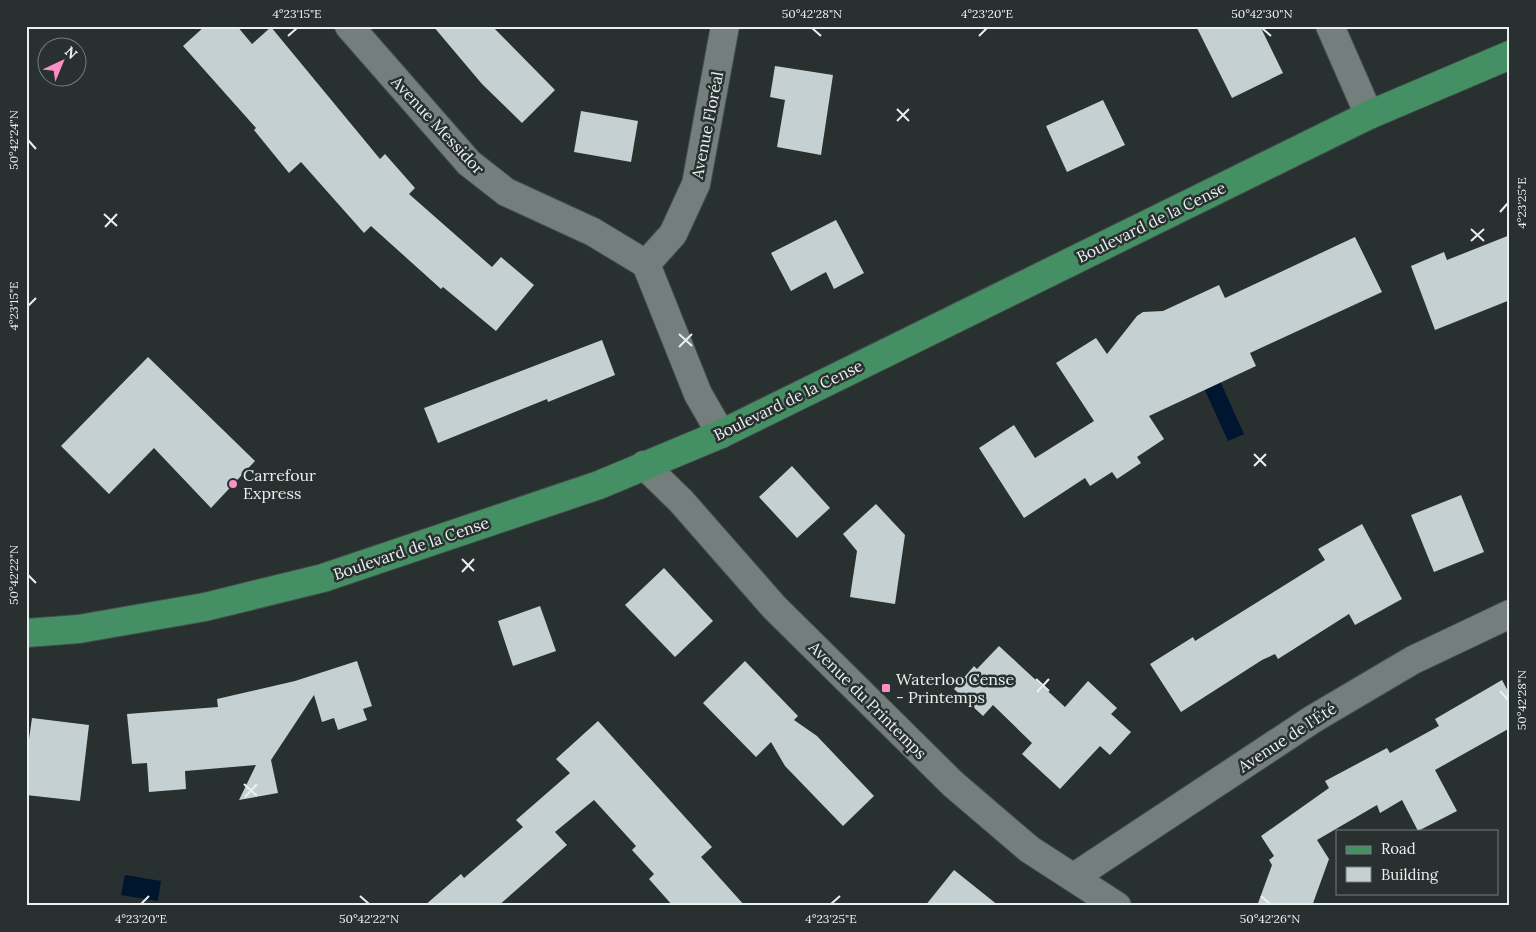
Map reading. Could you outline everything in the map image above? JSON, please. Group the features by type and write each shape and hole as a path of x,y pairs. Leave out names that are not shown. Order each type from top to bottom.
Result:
{"main road":[{"name":"Boulevard de la Cense","path":"26,633 79,629 205,607 323,578 599,485 721,434 1369,115 1510,55"}],"street":[{"name":"Avenue Messidor","path":"349,26 469,162 506,192 593,232 646,264"},
{"name":"Avenue Floréal","path":"646,264 673,234 696,184 725,26"},
{"path":"1330,26 1369,115"},
{"path":"646,264 698,394 721,434"},
{"name":"Avenue du Printemps","path":"644,465 681,501 774,607 953,784 1029,849 1117,906"},
{"name":"Avenue de l'Été","path":"1074,877 1313,719 1413,660 1510,614"}],"water":[{"path":"1220,381 1244,434 1228,441 1204,388"},
{"path":"125,875 161,881 158,901 121,895"}],"building":[{"path":"205,26 237,26 252,44 271,27 380,159 385,154 415,188 409,194 492,267 501,257 534,285 496,331 443,287 441,289 371,226 364,233 301,162 289,173 254,130 256,128 183,46"},
{"path":"433,26 492,26 555,90 522,123 482,84"},
{"path":"1196,26 1260,26 1283,73 1232,98"},
{"path":"775,66 833,75 821,155 777,147 785,100 770,97"},
{"path":"1103,100 1125,145 1067,172 1046,126"},
{"path":"581,111 638,121 631,162 574,152"},
{"path":"836,220 864,273 834,289 826,272 791,291 771,253"},
{"path":"1510,235 1510,300 1435,330 1411,266 1444,252 1447,260"},
{"path":"1355,237 1382,292 1250,353 1256,366 1149,416 1164,439 1137,457 1141,463 1117,479 1112,472 1090,486 1085,478 1024,518 979,448 1014,425 1035,458 1094,421 1056,363 1096,338 1107,354 1137,316 1143,312 1163,311 1219,285 1225,298"},
{"path":"602,340 615,375 548,402 547,399 438,443 424,408"},
{"path":"148,357 255,461 211,508 154,448 109,494 61,446"},
{"path":"792,466 830,508 797,538 759,497"},
{"path":"1461,495 1484,552 1434,572 1411,515"},
{"path":"876,504 905,535 895,604 850,597 857,551 843,534"},
{"path":"1362,524 1402,599 1355,625 1349,614 1278,659 1275,654 1262,660 1181,712 1150,664 1193,637 1195,641 1325,560 1318,549"},
{"path":"664,568 713,621 675,657 625,605"},
{"path":"540,606 556,651 513,666 498,621"},
{"path":"999,646 1065,707 1088,681 1117,708 1111,714 1131,732 1110,755 1100,746 1060,789 1022,754 1032,743 993,705 983,716 954,689 974,666 977,669"},
{"path":"357,661 372,706 363,709 367,720 338,730 334,718 322,722 314,695 271,760 278,793 239,800 256,765 185,771 186,789 149,792 147,763 132,764 127,714 218,707 217,699 295,681"},
{"path":"745,661 798,716 794,720 817,736 874,796 843,826 785,766 771,742 756,757 703,703"},
{"path":"1502,680 1510,695 1510,728 1435,770 1457,811 1417,830 1402,800 1380,813 1377,805 1317,840 1329,859 1312,906 1257,906 1272,865 1269,860 1274,856 1261,836 1329,788 1325,781 1387,748 1390,753 1439,726 1435,719"},
{"path":"32,718 89,725 80,801 26,795 26,760"},
{"path":"598,721 712,847 701,857 745,906 673,906 649,879 654,874 632,850 636,846 594,800 555,832 567,845 498,906 424,906 461,874 464,878 523,827 516,820 570,773 556,759"},
{"path":"954,870 999,906 925,906"}],"place":[{"name":"Carrefour Express","path":"233,484"},
{"name":"Waterloo Cense - Printemps","path":"886,688"}]}
